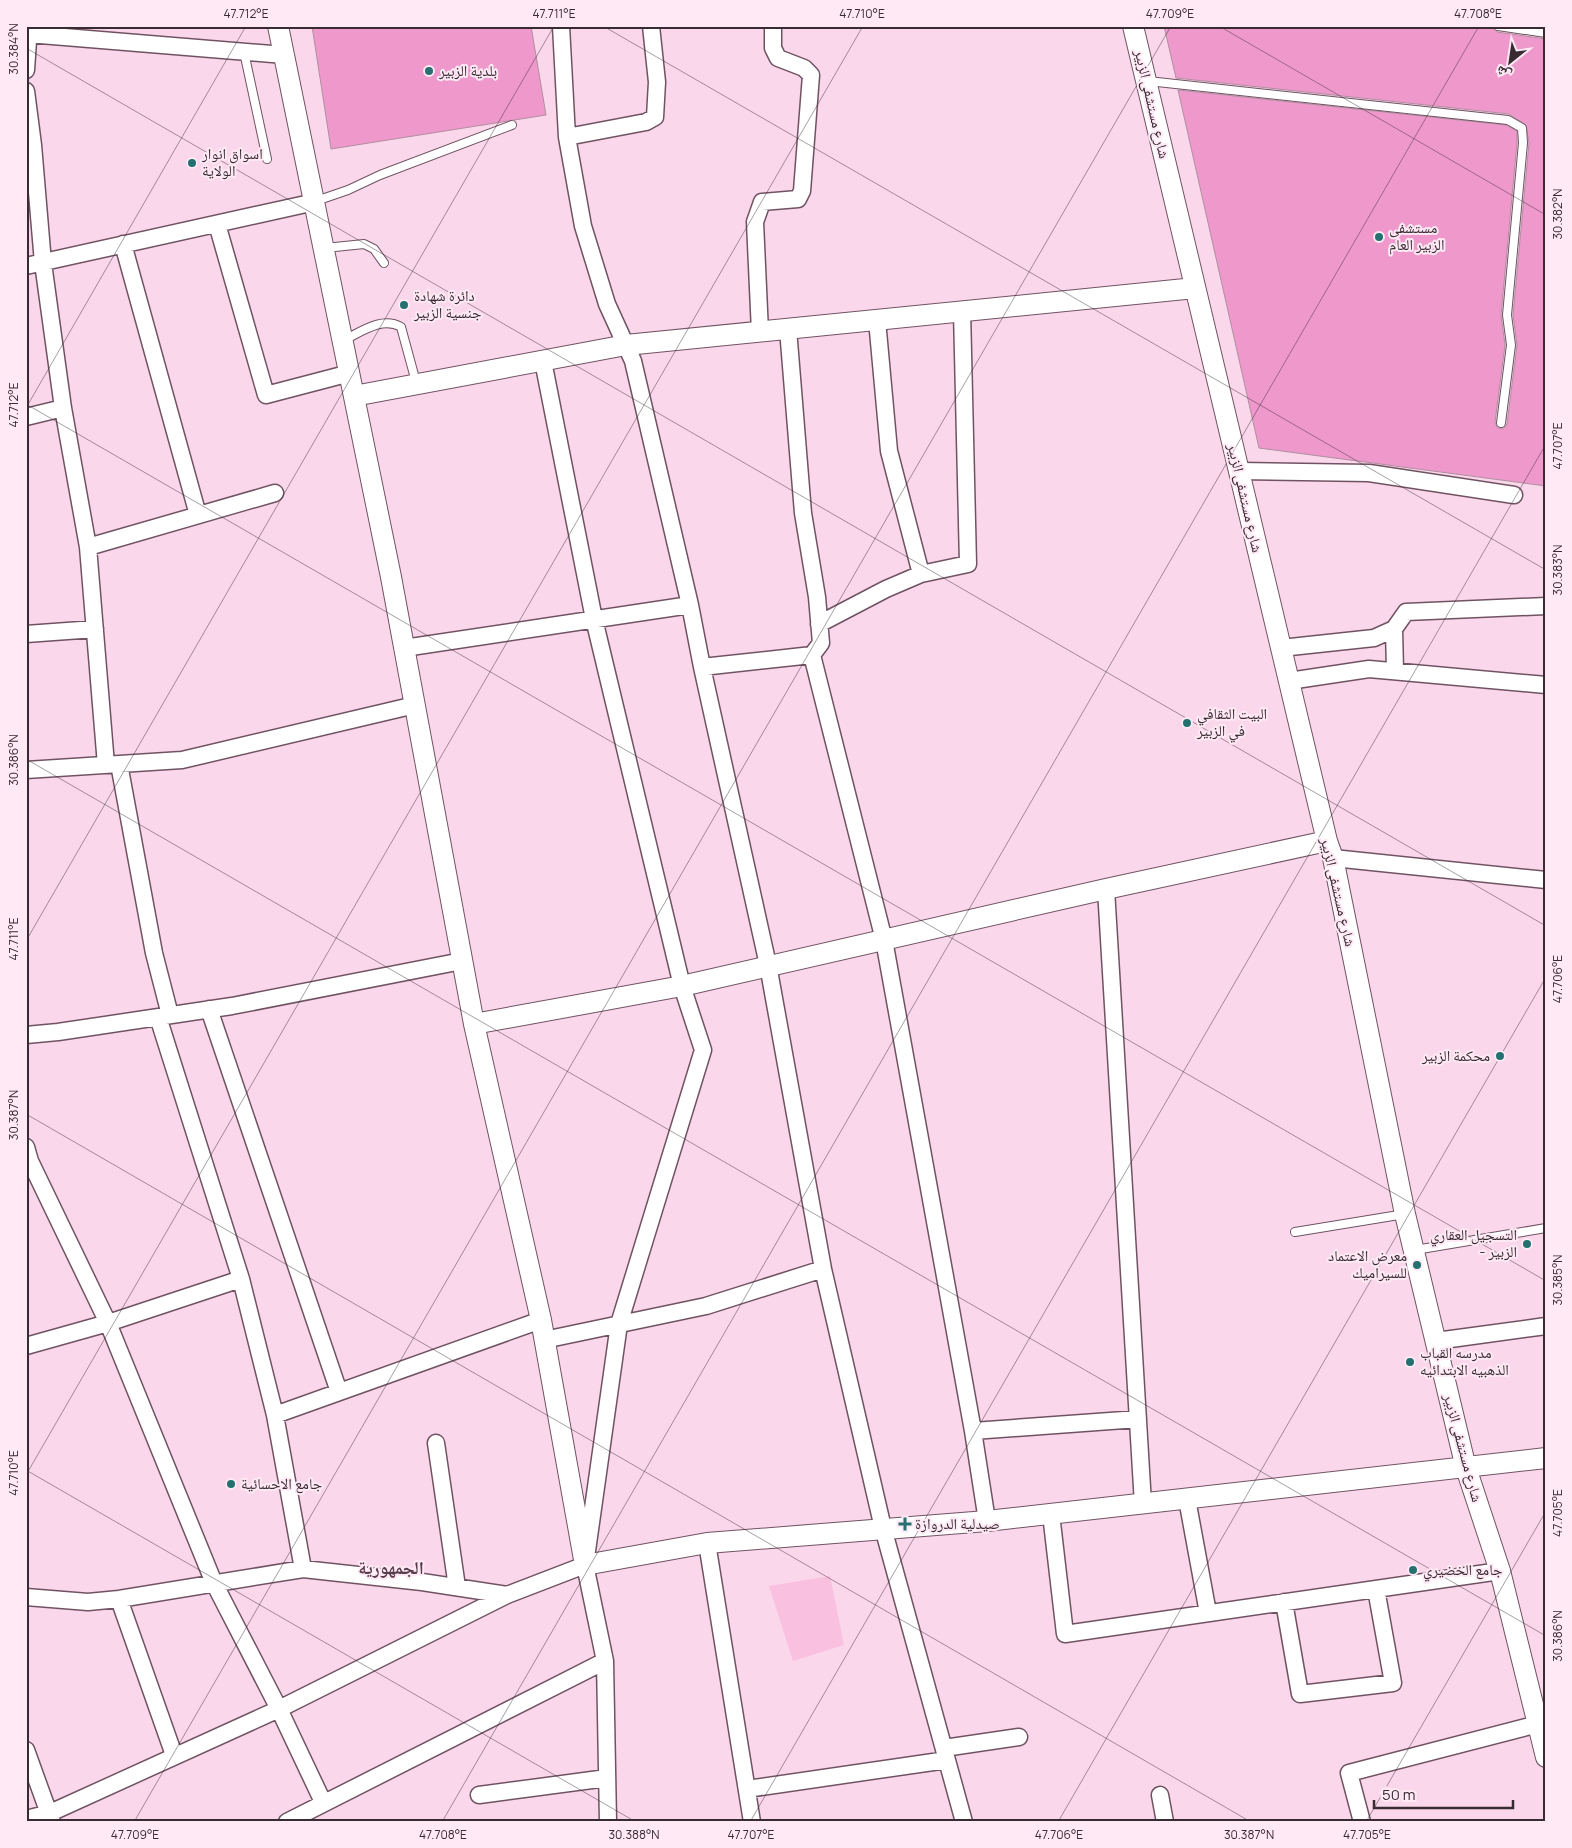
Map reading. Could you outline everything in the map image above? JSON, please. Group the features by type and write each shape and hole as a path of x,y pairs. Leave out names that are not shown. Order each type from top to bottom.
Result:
{"street":[{"path":"278,26 344,340 415,705 474,1024 540,1320 585,1565 605,1661 608,1822"},
{"path":"561,26 567,137 583,226 607,304 633,361 690,605 702,668 768,965 823,1269 884,1528 964,1822"},
{"path":"567,137 646,122 655,117 657,82 651,26"},
{"path":"760,332 755,222 762,202 798,199 802,191 811,75 804,68 778,58 773,48 773,26"},
{"name":"شارع مستشفى الزبير","path":"1133,26 1330,850 1405,1214 1466,1468 1500,1571 1546,1756"},
{"path":"26,70 28,30 284,55"},
{"path":"26,91 33,144 43,263 63,408 88,547 95,629 113,765 154,954 164,1016 241,1279 274,1416 303,1569"},
{"path":"26,266 315,202"},
{"path":"217,224 266,396 350,373"},
{"path":"123,244 198,515"},
{"path":"354,396 626,345 1195,288"},
{"path":"819,624 886,589 921,574 968,564 962,312"},
{"path":"878,320 889,451 921,574"},
{"path":"702,668 812,655 821,643 817,597 804,513 788,329"},
{"path":"543,361 594,619 682,986 703,1050 619,1324 585,1565"},
{"path":"26,417 63,408"},
{"path":"1239,471 1368,473 1514,495"},
{"path":"88,547 275,493"},
{"path":"404,648 690,605"},
{"path":"1281,648 1374,638 1394,629 1406,612 1546,606"},
{"path":"26,634 95,629"},
{"path":"1394,629 1395,671"},
{"path":"812,655 884,940 973,1431 986,1521"},
{"path":"1289,681 1369,669 1546,685"},
{"path":"26,770 182,760 415,705"},
{"path":"474,1024 682,986 1106,889 1330,850 1546,880"},
{"path":"1106,889 1143,1504"},
{"path":"26,1035 209,1009 462,961"},
{"path":"209,1009 339,1392"},
{"path":"26,1147 30,1161 108,1323 214,1583 279,1709 323,1802"},
{"path":"544,1340 706,1306 823,1269"},
{"path":"26,1346 108,1323 241,1279"},
{"path":"274,1416 540,1320"},
{"path":"1436,1341 1546,1326"},
{"path":"973,1431 1138,1419"},
{"path":"436,1443 458,1587"},
{"path":"26,1819 51,1817 174,1755 279,1709 507,1595 585,1565 707,1543 986,1521 1188,1500 1546,1458"},
{"path":"1188,1500 1208,1613"},
{"path":"1051,1514 1065,1634 1500,1571"},
{"path":"707,1543 752,1822"},
{"path":"26,1598 88,1602 119,1600 303,1569 458,1587 507,1595"},
{"path":"1284,1602 1300,1694 1393,1683 1376,1589"},
{"path":"119,1600 174,1755"},
{"path":"286,1822 303,1818 323,1802 605,1661"},
{"path":"1362,1822 1349,1773 1538,1724"},
{"path":"747,1789 945,1754 1019,1737"},
{"path":"26,1750 51,1817"},
{"path":"479,1795 607,1778"},
{"path":"1160,1795 1165,1822"}],"lane":[{"path":"1498,26 1546,33"},
{"path":"244,52 267,159"},
{"path":"1146,80 1508,120 1522,128 1523,143 1507,315 1512,344 1501,423"},
{"path":"315,202 512,125"},
{"path":"325,248 364,244 374,249 384,263"},
{"path":"344,340 384,322 401,326 416,384"},
{"path":"1295,1232 1405,1214"},
{"path":"1415,1250 1546,1228"}],"shaded area":[{"path":"830,1576 844,1645 793,1661 769,1586"}],"building":[{"name":"بلدية الزبير","path":"312,26 531,26 546,115 331,149"},
{"name":"مستشفى الزبير العام","path":"1164,26 1492,26 1497,32 1546,39 1546,486 1259,448 1178,90 1506,125 1517,131 1501,315 1505,345 1495,422 1497,427 1501,429 1507,424 1517,345 1513,315 1529,143 1526,125 1509,114 1176,78"}],"place":[{"name":"بلدية الزبير","path":"429,71"},
{"name":"اسواق انوار الولاية","path":"192,163"},
{"name":"مستشفى الزبير العام","path":"1379,237"},
{"name":"دائرة شهادة جنسية الزبير","path":"404,305"},
{"name":"البيت الثقافي في الزبير","path":"1187,723"},
{"name":"محكمة الزبير","path":"1500,1056"},
{"name":"التسجيل العقاري - الزبير","path":"1527,1244"},
{"name":"معرض الاعتماد للسيراميك","path":"1417,1265"},
{"name":"مدرسه القباب الذهبيه الابتدائيه","path":"1410,1362"},
{"name":"جامع الاحسائية","path":"231,1484"},
{"name":"صيدلية الدروازة","path":"905,1524"},
{"name":"جامع الخضيري","path":"1413,1570"}],"district":[{"name":"الجمهورية","path":"391,1568"}]}
